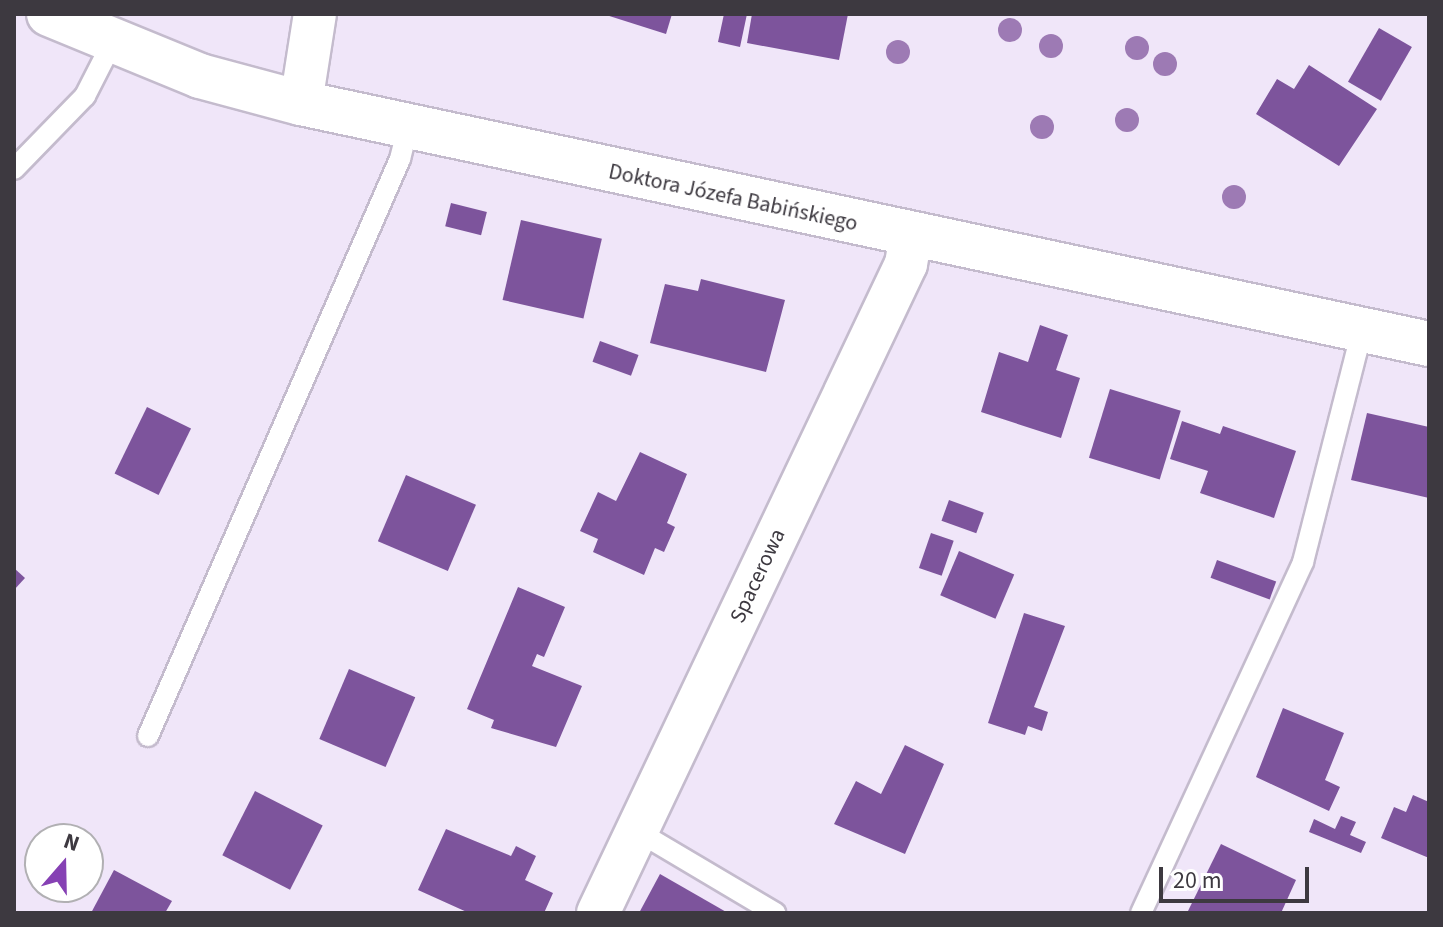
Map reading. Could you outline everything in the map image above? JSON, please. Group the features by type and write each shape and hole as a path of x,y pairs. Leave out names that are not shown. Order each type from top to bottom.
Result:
{"street":[{"name":"Doktora Józefa Babińskiego","path":"49,14 112,43 200,76 301,103 911,236 1429,344"},
{"path":"301,103 315,14"},
{"name":"Spacerowa","path":"598,913 906,264 911,236"}],"lane":[{"path":"14,169 85,96 112,43"},
{"path":"148,736 400,159 408,126"},
{"path":"1141,913 1303,562 1362,331"},
{"path":"637,831 775,913"}],"building":[{"path":"603,14 672,14 666,34"},
{"path":"724,14 747,14 740,47 718,42"},
{"path":"752,14 848,14 839,60 747,43"},
{"path":"1379,28 1412,47 1381,101 1348,82"},
{"path":"1309,65 1377,109 1339,166 1256,114 1277,79 1294,89"},
{"path":"451,203 487,212 481,235 445,226"},
{"path":"521,220 602,239 583,319 503,300"},
{"path":"701,279 785,300 766,372 650,343 665,284 698,291"},
{"path":"1040,325 1068,335 1056,370 1080,378 1061,438 981,412 999,352 1028,362"},
{"path":"600,341 639,355 631,376 592,362"},
{"path":"1110,389 1181,411 1160,479 1089,458"},
{"path":"147,407 191,428 159,495 115,474"},
{"path":"1367,413 1429,427 1429,498 1351,480"},
{"path":"1182,421 1220,434 1223,426 1296,451 1274,518 1200,493 1208,471 1170,459"},
{"path":"640,452 687,474 667,523 675,527 664,552 655,548 644,575 593,552 598,539 580,531 598,492 616,501"},
{"path":"406,475 476,505 448,571 378,541"},
{"path":"949,500 984,513 976,533 941,521"},
{"path":"931,533 954,541 942,576 919,568"},
{"path":"959,551 1014,574 995,619 940,595"},
{"path":"1217,560 1276,582 1270,599 1211,578"},
{"path":"14,568 25,578 14,590"},
{"path":"518,587 565,607 544,657 537,654 532,666 582,686 556,747 491,728 494,720 467,709"},
{"path":"1024,613 1065,626 1034,707 1048,712 1042,731 1028,726 1025,735 988,723"},
{"path":"349,669 415,697 386,767 319,739"},
{"path":"1283,708 1344,733 1325,780 1340,787 1329,811 1256,777"},
{"path":"905,745 944,764 905,854 834,824 856,781 881,794"},
{"path":"255,791 323,826 290,890 222,855"},
{"path":"1413,795 1429,802 1429,858 1381,838 1394,807 1406,812"},
{"path":"1341,816 1356,822 1350,835 1366,842 1361,853 1309,832 1314,819 1335,829"},
{"path":"446,829 511,856 516,846 536,856 525,880 553,893 544,913 469,913 418,890"},
{"path":"1221,844 1296,880 1281,913 1187,913"},
{"path":"114,870 172,901 165,913 91,913 96,903 104,903 104,889"},
{"path":"660,874 728,913 639,913"}]}
